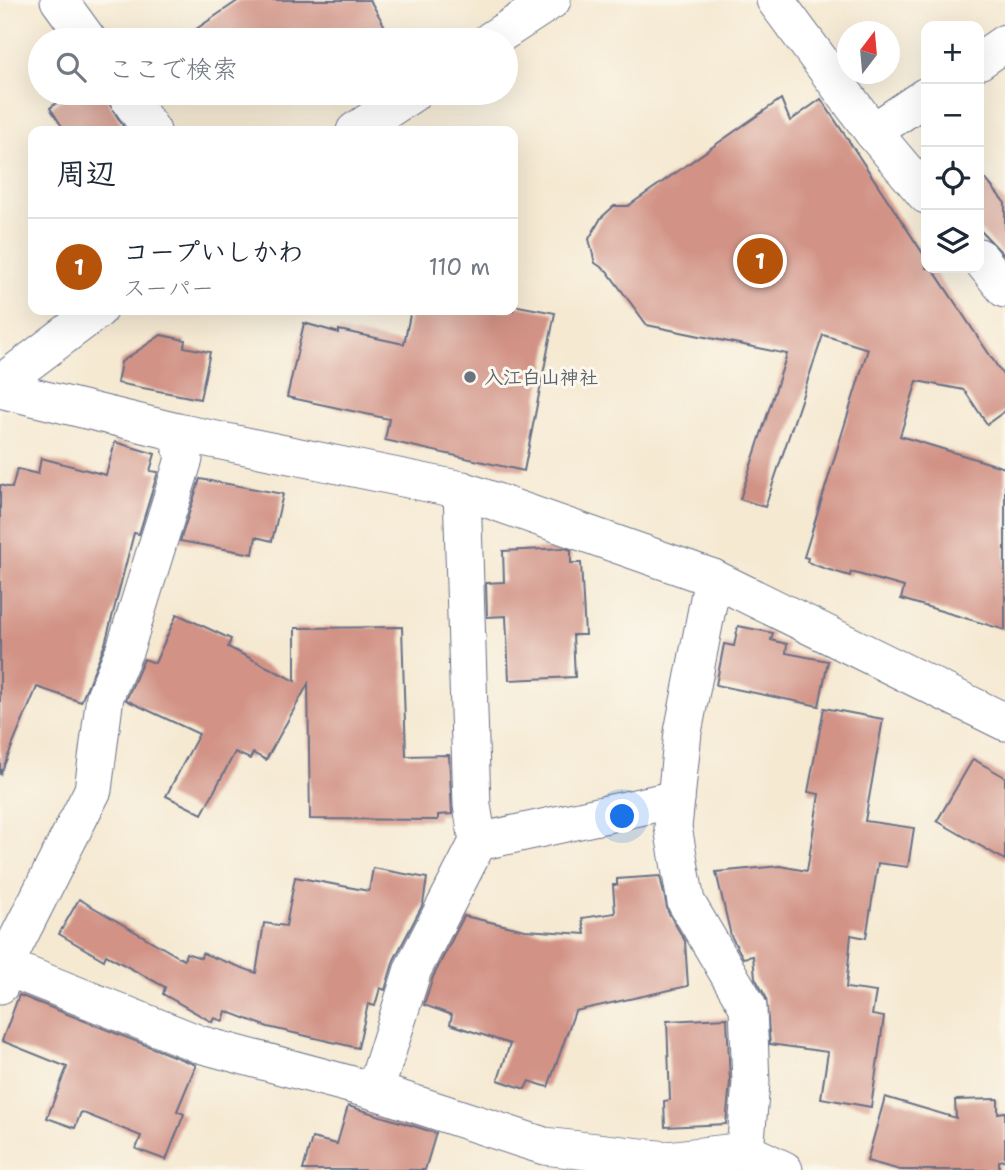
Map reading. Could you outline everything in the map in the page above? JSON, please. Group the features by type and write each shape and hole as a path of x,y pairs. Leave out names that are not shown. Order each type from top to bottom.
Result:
{"street":[{"path":"59,0 79,28"},
{"path":"509,28 552,0"},
{"path":"775,0 873,132 921,189"},
{"path":"984,58 1005,43"},
{"path":"873,132 921,99"},
{"path":"134,105 148,126"},
{"path":"363,126 395,105"},
{"path":"0,384 91,315"},
{"path":"0,389 177,432 462,490 713,578 1005,722"},
{"path":"177,432 184,459 125,649 105,696 93,790 2,976 199,1044 375,1091 544,1146 666,1165 745,1152 784,1170"},
{"path":"375,1091 413,969 478,842 472,805 462,490"},
{"path":"713,578 683,732 673,827 686,902 748,1007 751,1083 745,1152"},
{"path":"478,842 676,799"}],"building":[{"path":"239,0 370,0 386,28 198,28"},
{"path":"781,99 790,121 821,99 921,250 921,273 935,273 1005,378 1005,411 987,424 964,390 917,381 900,436 1005,468 1005,630 901,599 904,587 851,572 850,576 823,568 807,562 808,558 804,557 868,349 823,335 765,507 740,499 787,354 647,325 607,271 595,263 589,239 601,218 614,206 628,206"},
{"path":"54,105 110,105 123,126 62,126 50,108"},
{"path":"984,177 1005,203 1005,256 984,234"},
{"name":"入江白山神社","path":"518,306 555,313 524,471 385,440 389,419 287,397 304,323 339,333 339,330 404,344 410,315 518,315"},
{"path":"161,335 185,340 184,347 210,352 200,399 117,383 121,362"},
{"path":"115,442 155,454 150,471 158,472 139,534 134,533 105,644 81,702 37,687 0,775 0,485 12,488 17,469 38,474 41,458 106,475"},
{"path":"200,479 283,494 272,541 256,537 253,554 180,541"},
{"path":"571,550 571,563 581,563 585,635 573,635 575,677 509,680 506,616 487,617 486,583 504,582 503,551"},
{"path":"177,614 231,639 228,647 295,681 295,628 402,627 406,756 449,755 452,814 438,815 438,820 310,819 308,684 266,760 253,753 250,759 235,752 202,814 166,796 199,734 126,700 144,659 155,663"},
{"path":"738,626 773,633 771,640 787,644 786,653 828,661 819,706 716,685 724,644 734,646"},
{"path":"824,708 883,719 865,821 914,828 908,867 878,863 866,938 851,935 846,988 876,992 872,1015 884,1017 871,1107 821,1098 828,1052 770,1044 766,997 755,978 753,956 743,958 731,936 716,872 780,866 807,871 819,794 808,792"},
{"path":"973,759 1005,777 1005,860 937,821"},
{"path":"373,868 427,878 423,904 394,960 385,990 380,988 375,1006 368,1004 358,1048 268,1027 226,1011 223,1021 214,1018 212,1022 163,994 165,987 106,955 104,960 59,934 79,899 184,960 186,953 201,958 202,953 256,973 264,923 286,926 295,877 369,891"},
{"path":"660,876 668,912 685,941 688,986 575,1011 548,1087 529,1081 525,1089 498,1080 510,1044 450,1024 452,1015 424,1005 433,977 464,916 525,930 585,934 582,918 615,913 613,885 617,885 617,879"},
{"path":"19,995 196,1065 177,1111 184,1114 166,1160 136,1149 141,1136 81,1112 75,1128 47,1118 67,1067 2,1041"},
{"path":"727,1018 730,1082 726,1124 665,1127 664,1101 670,1100 667,1021"},
{"path":"885,1097 956,1118 955,1100 998,1099 998,1113 1005,1112 1005,1160 999,1161 999,1170 900,1170 867,1161"},
{"path":"348,1106 436,1133 425,1170 303,1170 312,1138 337,1144"}],"place":[{"name":"コープいしかわ","path":"760,261"},
{"name":"入江白山神社","path":"470,377"}]}
